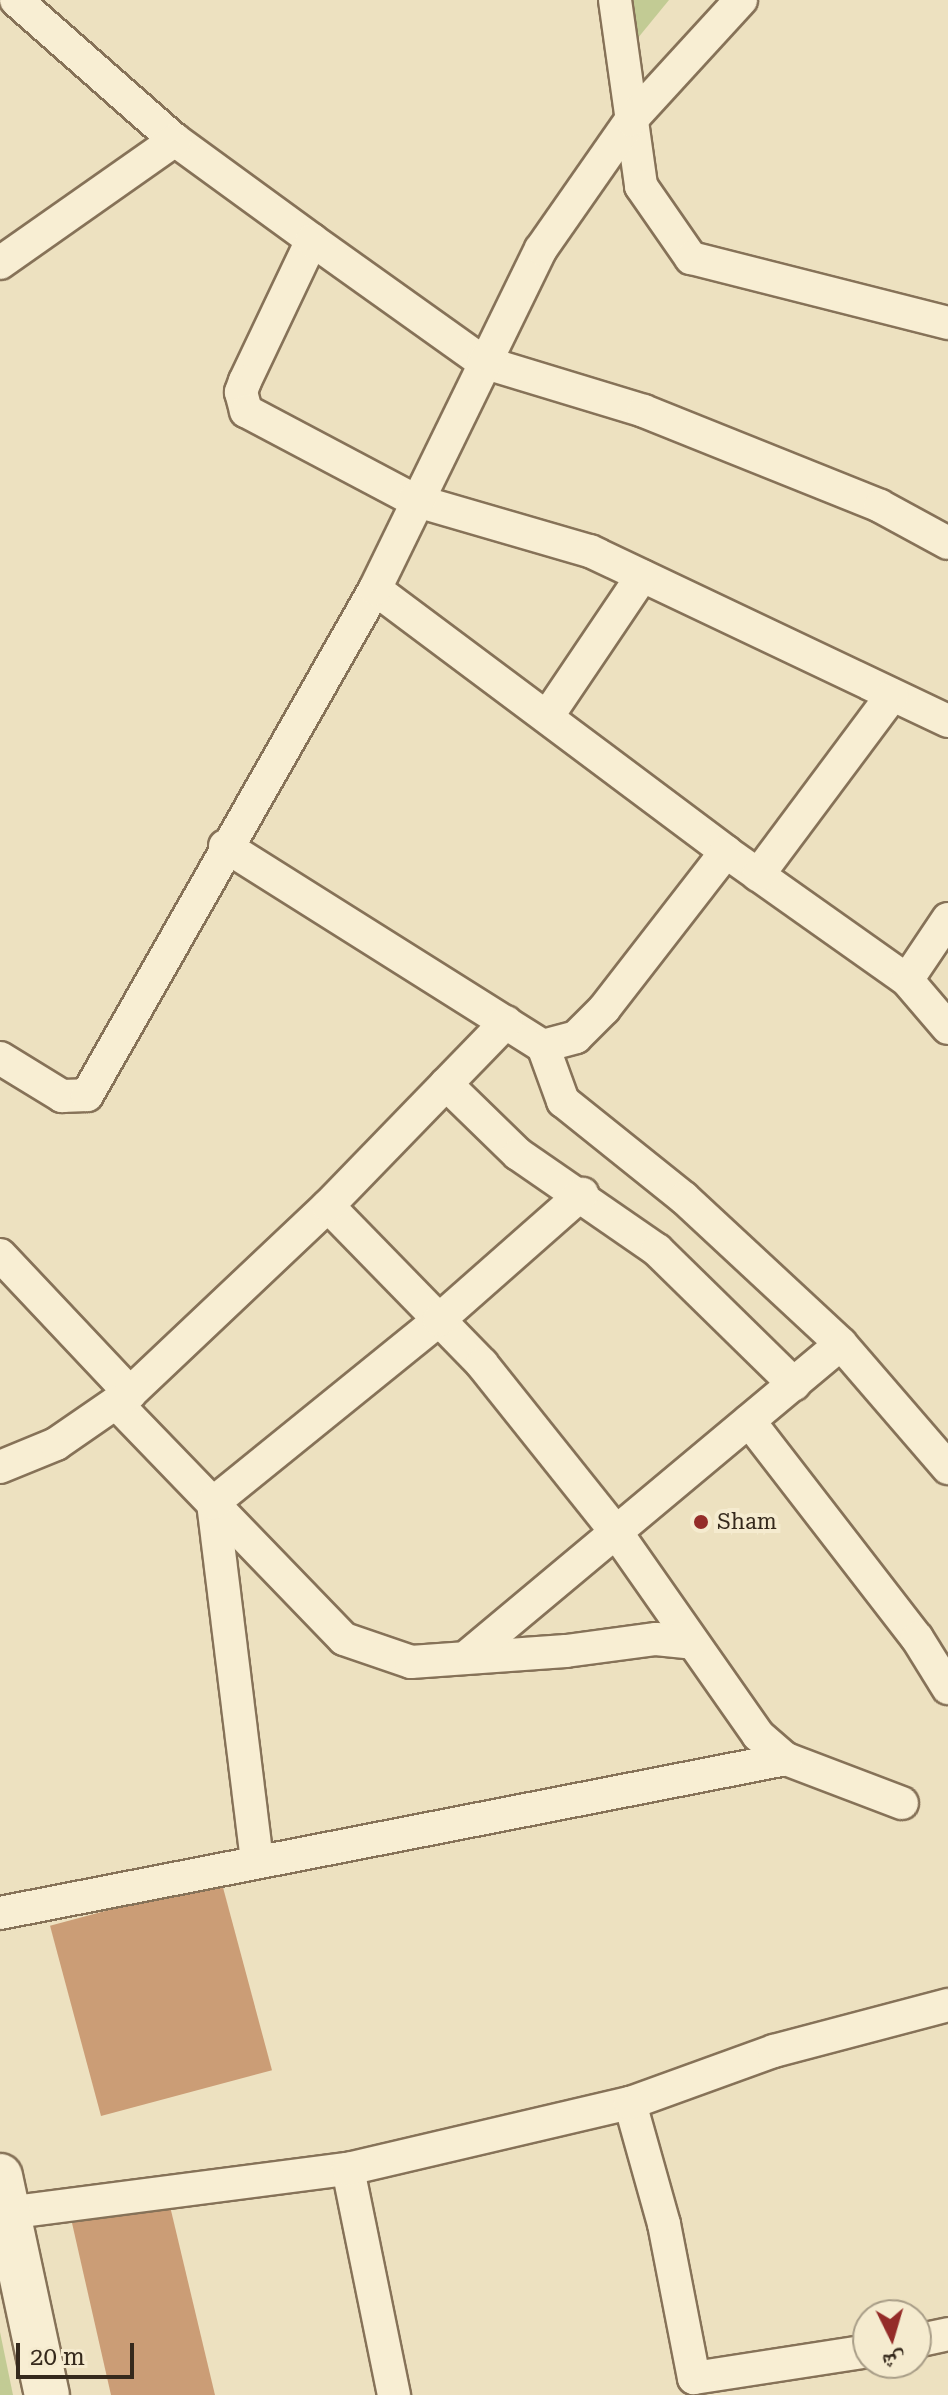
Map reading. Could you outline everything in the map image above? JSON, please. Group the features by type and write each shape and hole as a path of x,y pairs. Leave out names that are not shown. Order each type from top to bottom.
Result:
{"main road":[{"path":"4,2194 47,2395"}],"street":[{"path":"16,0 175,140 483,362 644,411 880,506 948,543"},
{"path":"615,0 641,186 691,258 948,323"},
{"path":"0,1058 62,1096 87,1095 225,846 375,589 414,500 541,249 631,120 741,0"},
{"path":"0,263 175,140"},
{"path":"312,240 245,381 241,392 246,411 414,500 590,551 948,721"},
{"path":"547,717 642,576"},
{"path":"375,589 726,852 907,980 948,1028"},
{"path":"758,875 892,695"},
{"path":"225,846 543,1046 563,1101 684,1198 841,1344 948,1468"},
{"path":"543,1046 576,1037 604,1009 726,852"},
{"path":"907,980 948,919"},
{"path":"0,1467 56,1444 123,1398 328,1206 506,1022"},
{"path":"446,1084 518,1154 582,1194 657,1250 794,1384"},
{"path":"213,1503 439,1320 582,1194"},
{"path":"328,1206 482,1364 616,1532 758,1735 786,1759 902,1803"},
{"path":"0,1255 213,1503 344,1639 411,1662 470,1654 566,1651 656,1639 693,1643"},
{"path":"470,1654 841,1344"},
{"path":"749,1421 917,1638 948,1688"},
{"path":"213,1503 257,1861"},
{"path":"0,1913 786,1759"},
{"path":"4,2194 348,2169 630,2103 774,2051 948,2005"},
{"path":"630,2103 664,2224 696,2387 852,2354"},
{"path":"348,2169 394,2395"}],"green space":[{"path":"625,0 669,0 633,44"},
{"path":"0,2332 13,2395 0,2395"}],"building":[{"path":"221,1880 272,2070 101,2116 50,1926"},
{"path":"169,2202 215,2395 111,2395 72,2223"}],"place":[{"name":"Sham","path":"701,1522"}]}
